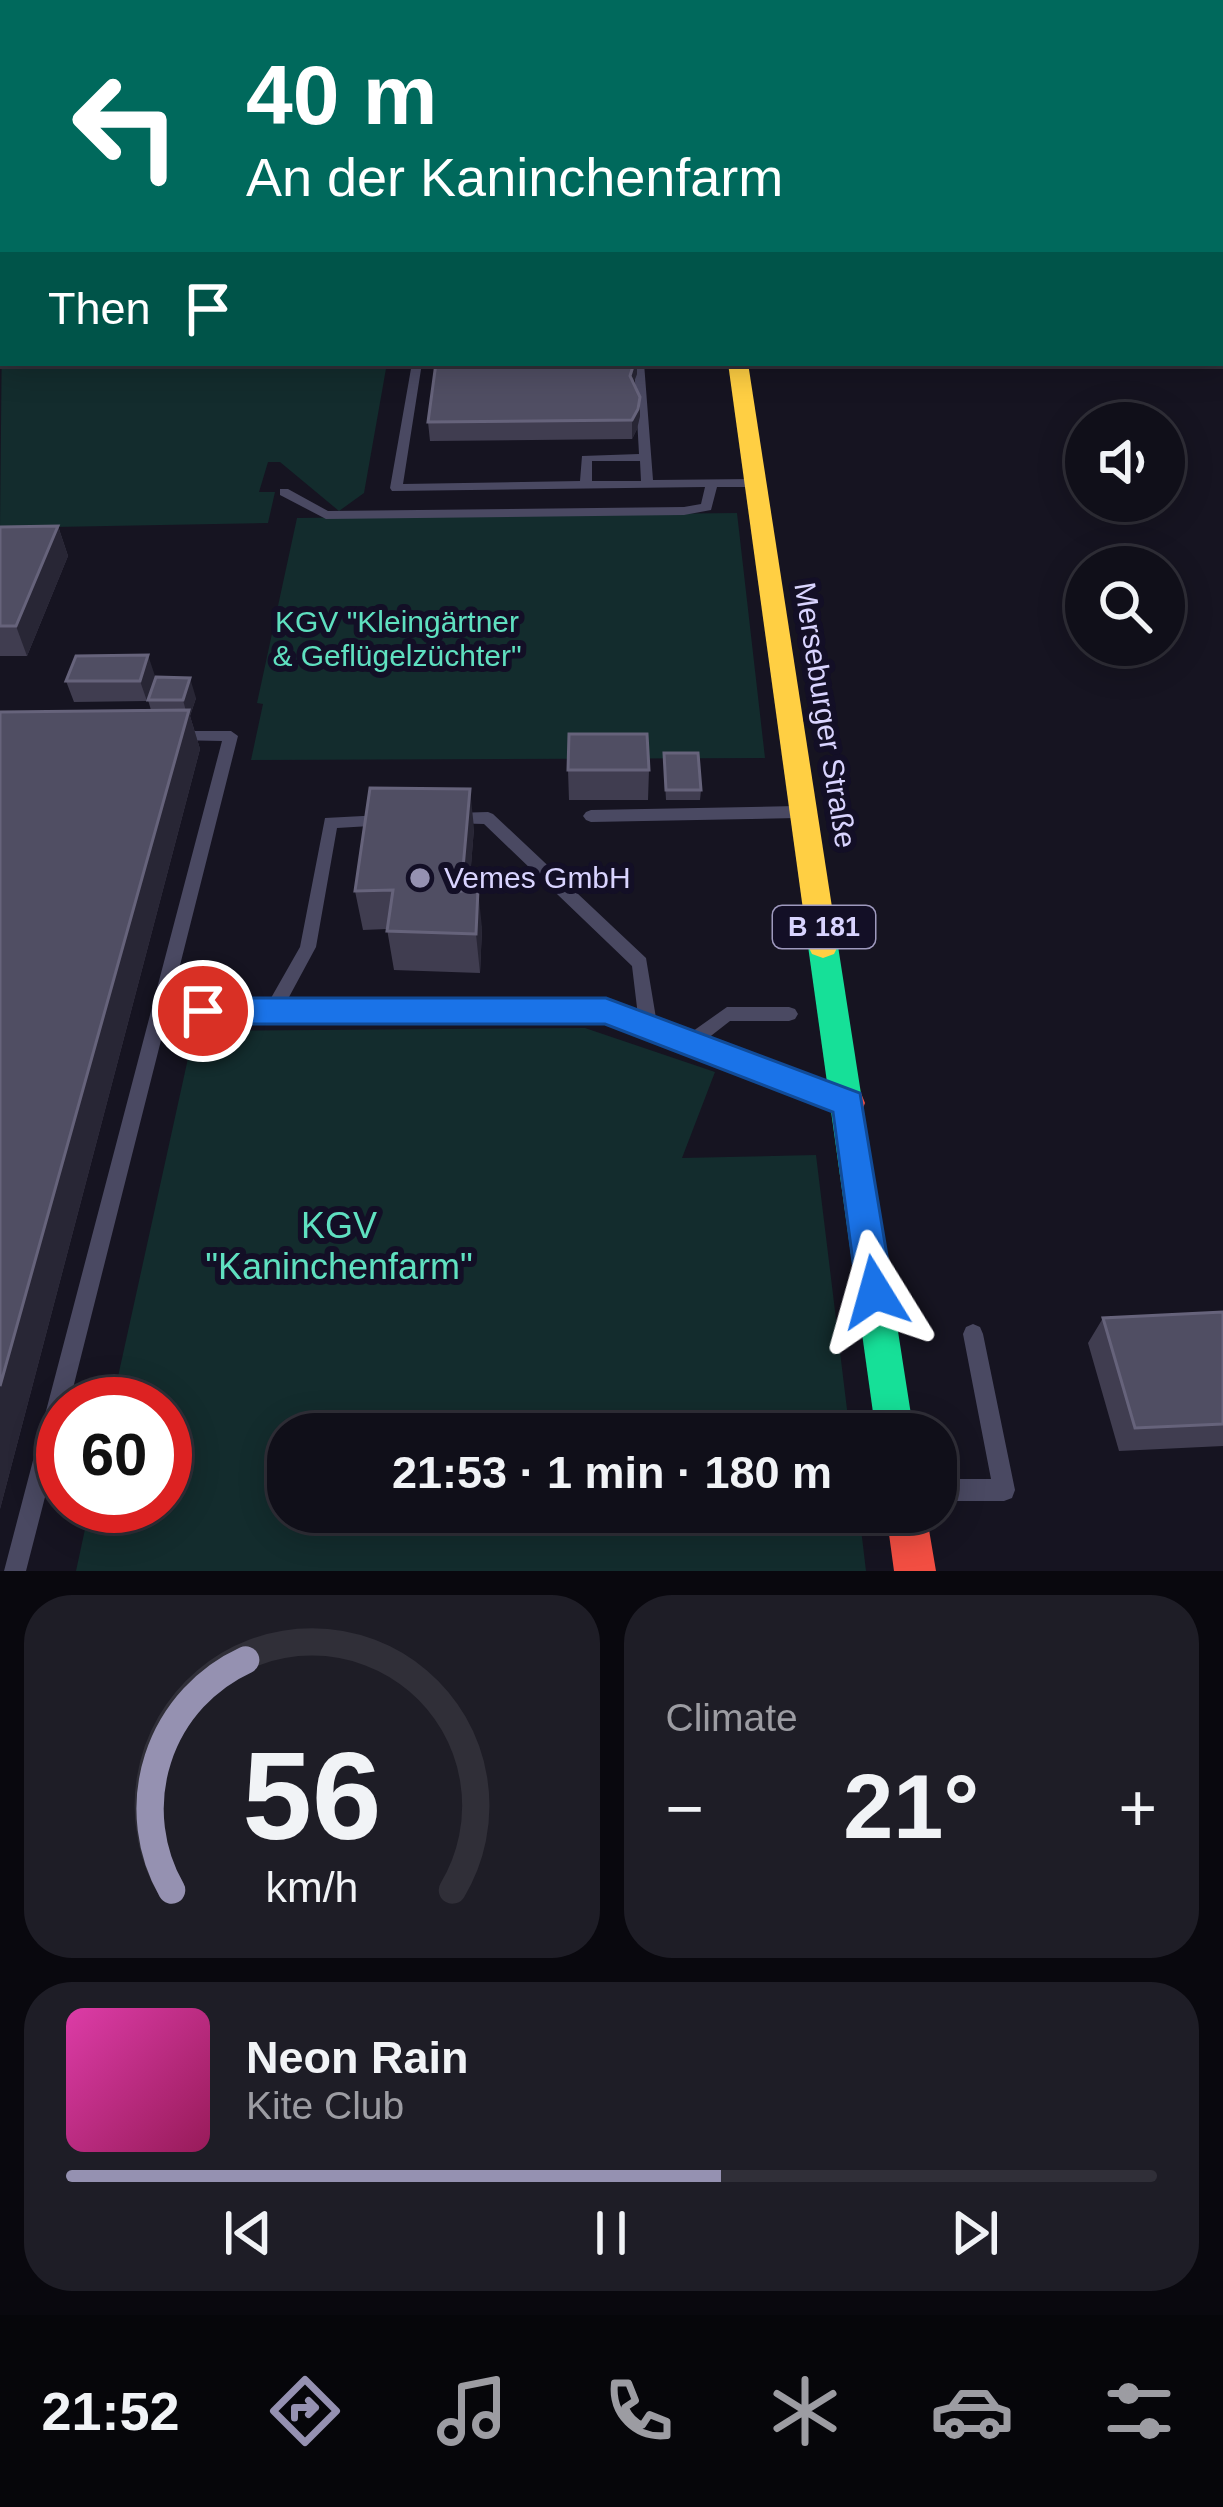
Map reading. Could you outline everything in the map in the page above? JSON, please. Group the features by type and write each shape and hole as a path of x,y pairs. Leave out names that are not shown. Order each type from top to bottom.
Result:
{"main road":[{"name":"Merseburger Straße","path":"738,366 892,1413"},
{"path":"203,1011 606,1011 849,1103"},
{"path":"909,1533 915,1571"}],"lane":[{"path":"416,366 396,488 756,483"},
{"path":"639,366 647,484"},
{"path":"586,485 586,458 645,457"},
{"path":"284,492 326,514 684,511 707,507 712,483"},
{"path":"15,1571 231,736 164,736"},
{"path":"591,815 806,812"},
{"path":"443,819 488,818 640,963 648,1027"},
{"path":"272,1011 308,947 330,822 398,820"},
{"path":"689,1043 727,1014 789,1014"},
{"path":"957,1490 1004,1490 973,1334"}],"green space":[{"path":"2,366 386,366 364,493 339,511 280,462 268,462 259,492 275,492 268,523 0,528"},
{"name":"KGV \"Kleingärtner & Geflügelzüchter\"","path":"737,513 765,758 251,760 263,704 257,703 297,518"},
{"name":"KGV \"Kaninchenfarm\"","path":"585,1028 715,1072 682,1158 816,1155 847,1413 267,1413 267,1533 861,1533 866,1571 76,1571 84,1533 192,1533 192,1377 118,1377 194,1031"}],"building":[{"path":"436,366 633,366 630,376 640,397 632,420 428,422"},
{"path":"58,526 16,626 0,626 0,527"},
{"path":"148,655 140,681 66,681 76,656"},
{"path":"156,677 190,678 183,700 148,700"},
{"path":"189,710 0,1386 0,712"},
{"path":"569,734 647,734 649,770 568,770"},
{"path":"664,753 698,753 701,790 666,790"},
{"name":"Vemes GmbH","path":"370,788 470,789 461,891 478,889 476,934 387,931 393,890 355,891"},
{"path":"1223,1312 1223,1424 1135,1428 1103,1318"}],"traffic: fast":[{"path":"823,946 892,1413"}],"traffic: slow":[{"path":"738,366 823,946"}],"traffic: jam":[{"path":"203,1011 606,1011 849,1103"},
{"path":"909,1533 915,1571"}],"place":[{"name":"Vemes GmbH","path":"420,878"}],"route":[{"path":"203,1011 606,1011 849,1103 875,1292"}]}
